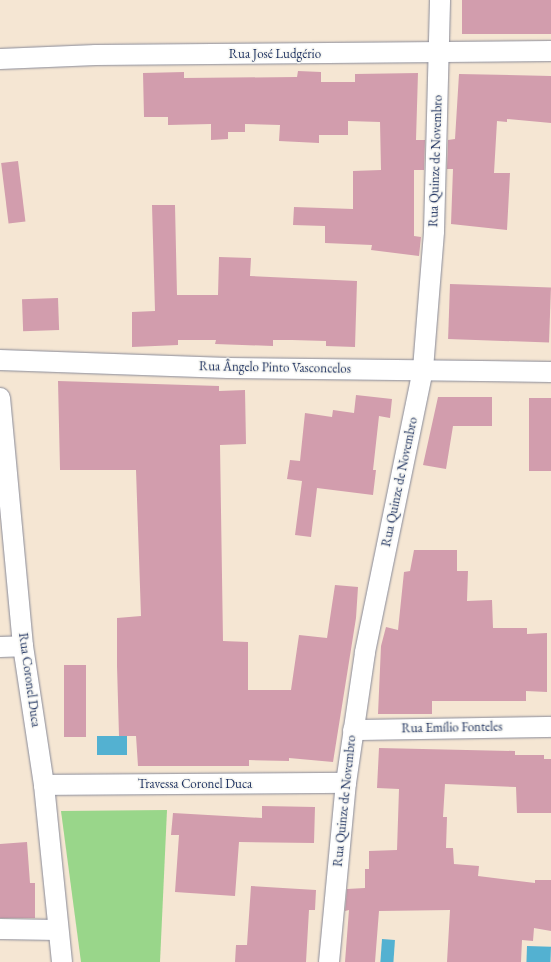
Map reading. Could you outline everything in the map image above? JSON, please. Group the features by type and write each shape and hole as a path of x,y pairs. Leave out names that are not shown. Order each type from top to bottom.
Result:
{"street":[{"name":"Rua Quinze de Novembro","path":"329,962 346,783 365,652 423,369 437,162 440,0"},
{"name":"Rua José Ludgério","path":"0,59 96,55 551,51"},
{"name":"Rua Ângelo Pinto Vasconcelos","path":"0,360 228,368 423,369 551,372"},
{"name":"Rua Coronel Duca","path":"0,398 23,646 44,785 62,962"},
{"path":"0,647 23,646"},
{"name":"Rua Emílio Fonteles","path":"353,730 551,727"},
{"name":"Travessa Coronel Duca","path":"44,785 346,783"},
{"path":"0,929 58,930"}],"green space":[{"path":"167,810 160,962 81,962 61,811"}],"water":[{"path":"97,736 127,736 127,755 97,755"},
{"path":"382,939 395,940 393,962 380,962"},
{"path":"527,946 551,947 550,962 526,962"}],"building":[{"path":"462,0 551,0 551,34 462,34"},
{"path":"298,71 321,72 321,82 355,82 355,74 418,73 416,140 425,140 424,170 414,170 414,236 421,237 419,256 371,250 372,245 325,243 325,226 293,225 294,207 353,209 353,171 381,170 380,122 348,121 348,135 319,135 319,143 279,141 280,125 245,124 245,132 228,132 228,139 211,140 211,124 168,125 168,117 144,117 143,73 184,72 184,78 297,77"},
{"path":"459,74 551,76 551,123 507,119 507,122 497,121 494,173 510,173 507,230 451,224 453,169 447,169 448,140 455,139"},
{"path":"18,161 25,222 9,224 1,163"},
{"path":"152,205 175,205 177,295 218,295 219,257 251,258 250,276 357,281 355,347 326,346 326,341 273,340 273,346 215,344 216,340 178,340 178,345 132,347 132,312 155,311"},
{"path":"450,284 551,288 549,342 448,339"},
{"path":"58,298 59,330 23,331 22,299"},
{"path":"58,381 219,386 219,391 245,390 246,444 220,445 223,641 248,642 248,690 291,690 299,635 327,638 335,585 358,587 356,618 333,762 289,758 289,761 249,760 249,766 138,766 136,736 119,736 117,666 117,618 141,616 136,470 60,470"},
{"path":"356,395 392,399 390,418 379,416 373,470 376,470 373,495 317,488 311,537 295,535 302,481 287,479 290,460 300,461 305,413 332,417 333,410 354,413"},
{"path":"438,397 492,397 492,426 453,426 446,469 423,465"},
{"path":"529,398 551,398 551,471 529,471"},
{"path":"414,550 457,550 457,571 468,571 467,601 492,600 493,628 527,628 527,634 547,633 547,692 526,691 526,701 432,701 432,714 378,714 381,646 386,627 398,630 404,572 410,571"},
{"path":"64,665 86,665 86,737 64,737"},
{"path":"379,748 515,751 515,755 544,755 544,759 551,759 551,813 517,813 516,787 445,784 443,817 447,817 446,848 453,848 454,864 479,866 478,876 535,883 535,880 551,880 551,931 534,928 533,941 522,940 521,962 447,962 450,910 379,911 375,962 345,962 349,910 345,911 347,889 365,888 365,869 369,869 369,851 397,850 399,789 377,788"},
{"path":"262,806 315,807 314,843 239,842 235,896 175,892 179,835 171,835 173,813 262,818"},
{"path":"27,842 30,883 35,883 35,918 0,918 0,844"},
{"path":"251,886 316,890 315,910 309,910 306,962 235,962 236,945 247,945"}]}
